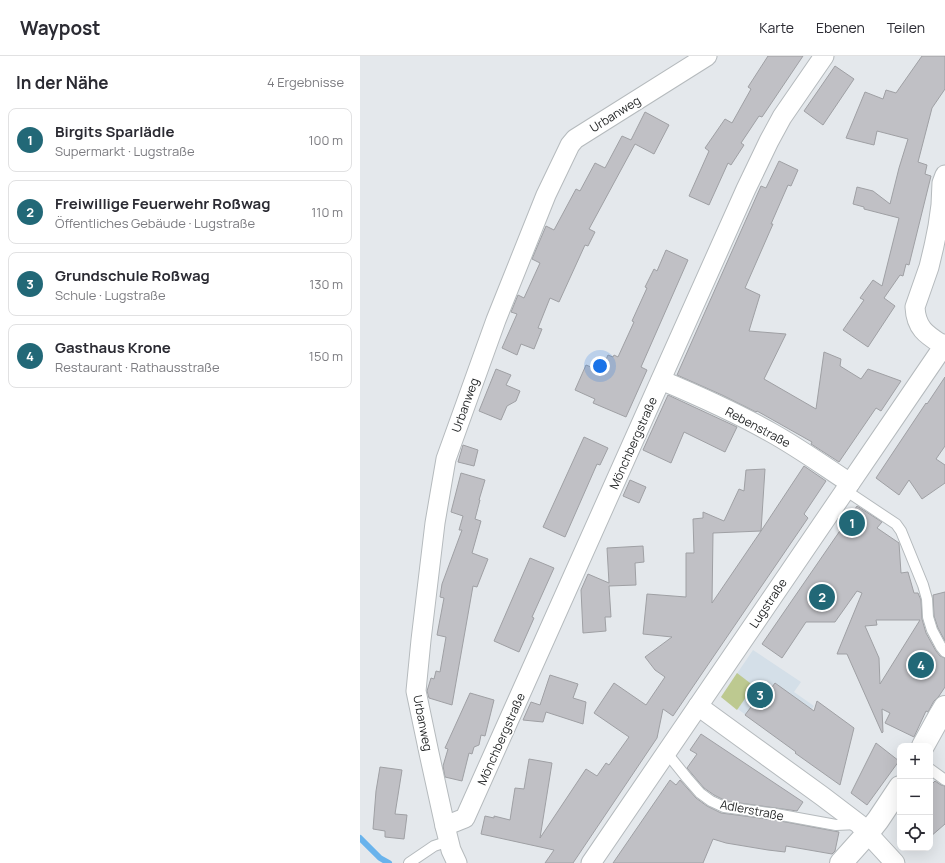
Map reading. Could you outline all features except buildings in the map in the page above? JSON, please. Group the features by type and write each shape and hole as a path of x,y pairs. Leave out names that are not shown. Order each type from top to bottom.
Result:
{"street":[{"name":"Urbanweg","path":"447,834 416,691 435,523 446,459 496,320 546,195 570,145 575,139 707,56"},
{"name":"Mönchbergstraße","path":"447,834 466,818 769,141 782,117 824,56"},
{"path":"944,180 937,233 929,267 915,307 915,314 920,327 944,345"},
{"name":"Lugstraße","path":"591,863 944,345"},
{"name":"Rebenstraße","path":"661,380 760,426 786,441 847,487"},
{"path":"698,706 822,796 863,829 895,863"},
{"path":"925,743 945,707"},
{"path":"841,863 863,829 878,820 897,792"},
{"path":"447,834 451,850 457,863"}],"lane":[{"path":"847,487 896,524 901,531 923,585 927,599 928,617 932,630 945,652"},
{"name":"Adlerstraße","path":"666,752 700,792 711,801 724,807 776,814 863,829"},
{"path":"933,771 945,780"},
{"path":"409,863 434,846 447,834"}],"shaded area":[{"path":"753,650 801,682 794,692 814,706 786,744 721,697"}],"green space":[{"path":"737,673 754,686 737,710 721,697"}],"waterway":[{"path":"360,838 380,858 389,863"}],"place":[{"name":"Birgits Sparlädle","path":"852,523"},
{"name":"Freiwillige Feuerwehr Roßwag","path":"822,597"},
{"name":"Gasthaus Krone","path":"921,665"},
{"name":"Grundschule Roßwag","path":"760,695"}]}
